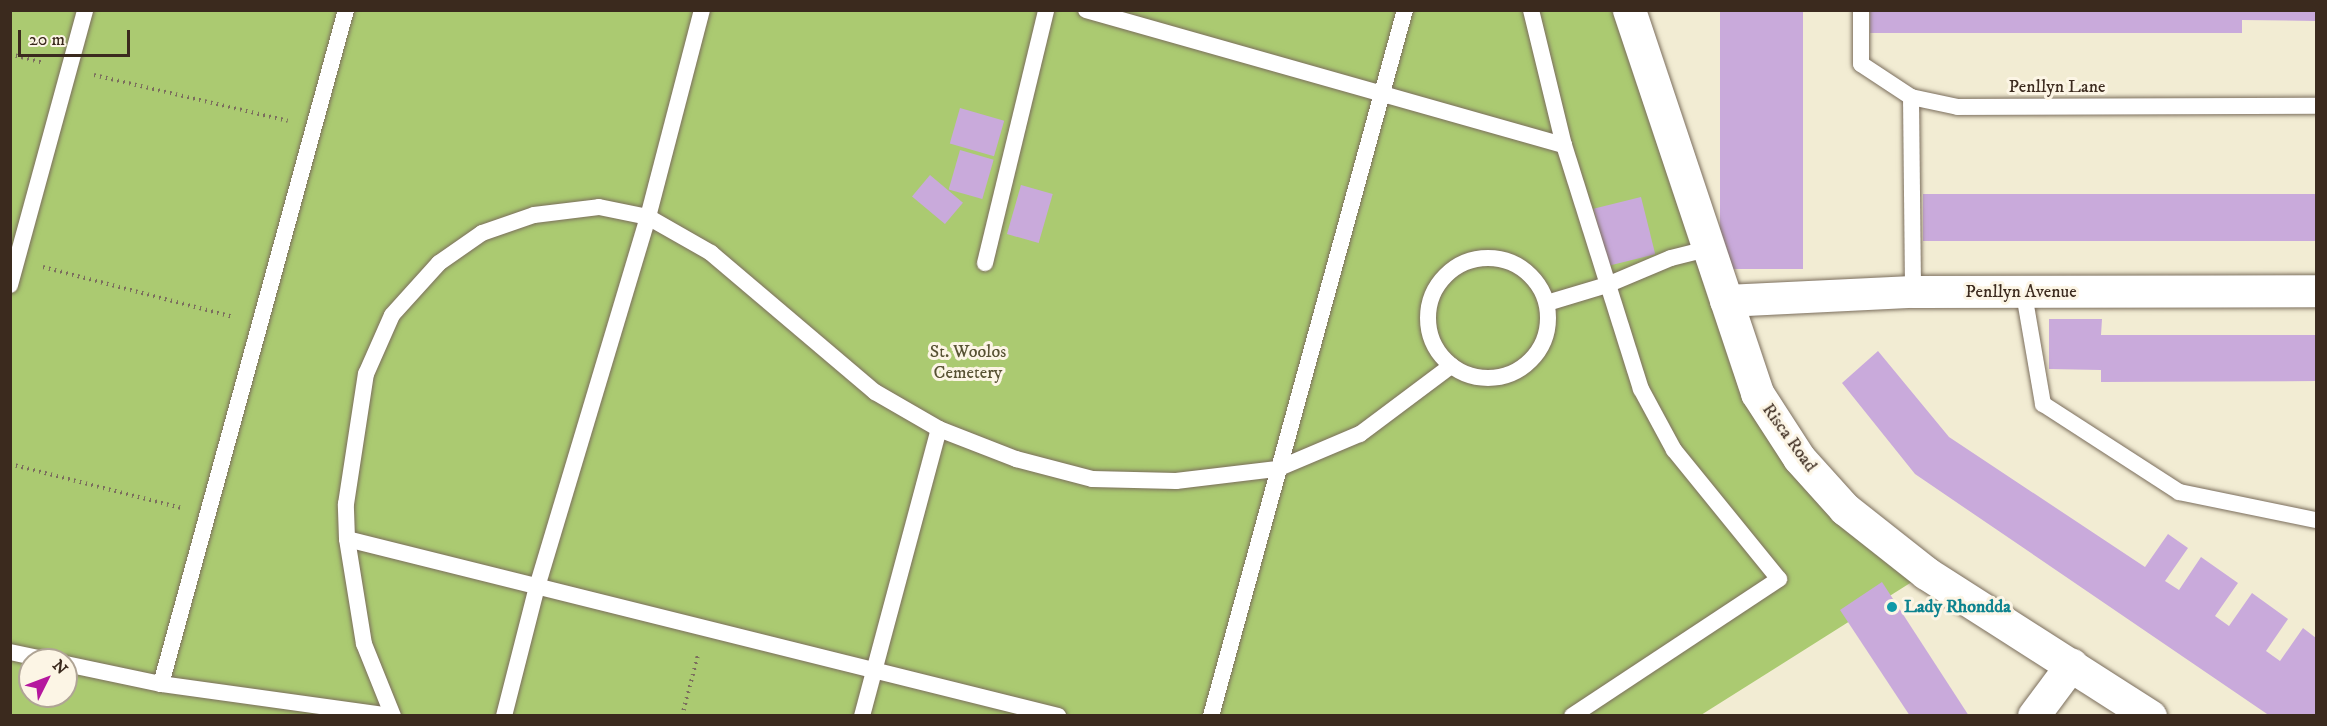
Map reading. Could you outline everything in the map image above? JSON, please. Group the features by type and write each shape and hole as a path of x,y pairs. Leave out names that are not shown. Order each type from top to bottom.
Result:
{"main road":[{"name":"Risca Road","path":"1629,10 1672,130 1707,249 1757,393 1799,458 1845,508 1926,573 2150,716"}],"street":[{"name":"Penllyn Avenue","path":"1726,301 1913,292 2025,294 2316,291"},
{"path":"2034,716 2072,665"}],"lane":[{"path":"10,285 85,10"},
{"path":"161,684 346,10"},
{"path":"504,716 537,586 648,218 702,10"},
{"path":"985,263 1046,10"},
{"path":"1086,10 1564,145"},
{"path":"1211,716 1277,469 1405,10"},
{"path":"1531,10 1564,145 1641,389 1674,450 1779,579 1572,716"},
{"name":"Penllyn Lane","path":"1861,10 1861,64 1911,97 1958,107 2316,106"},
{"path":"1911,97 1913,292"},
{"path":"78,667 161,684 393,716 364,644 347,539 346,504 366,374 392,315 439,263 482,233 534,215 599,207 648,218 711,253 875,392 939,429 1016,459 1092,479 1176,481 1277,469 1360,434 1451,366"},
{"path":"1547,303 1607,285 1671,258 1707,249"},
{"path":"1483,257 1504,259 1523,268 1538,284 1547,303 1548,321 1544,342 1532,359 1515,372 1491,378 1470,375 1451,366 1430,337 1427,316 1431,295 1442,277 1459,264 1483,257"},
{"path":"2025,294 2043,404 2179,492 2316,520"},
{"path":"862,716 939,429"},
{"path":"347,539 1058,716"}],"path":[{"path":"10,54 69,70 315,127"},
{"path":"17,260 261,325"},
{"path":"10,464 208,515"},
{"path":"682,716 705,628"}],"green space":[{"name":"St. Woolos Cemetery","path":"10,11 1629,11 1757,393 1926,573 1701,715 11,715"}],"building":[{"path":"1720,10 1803,10 1803,269 1720,269"},
{"path":"1870,10 2316,10 2316,21 2242,20 2242,33 1870,33"},
{"path":"960,108 1004,121 994,156 950,144"},
{"path":"960,150 994,160 982,199 949,189"},
{"path":"930,175 963,203 945,224 912,196"},
{"path":"1021,185 1053,194 1039,243 1007,234"},
{"path":"1923,194 2316,194 2316,241 1923,241"},
{"path":"1641,197 1655,254 1608,266 1593,209"},
{"path":"2049,319 2102,319 2101,335 2316,335 2316,381 2101,382 2101,370 2049,369"},
{"path":"1878,351 1949,437 2145,567 2168,534 2188,548 2165,581 2179,590 2201,557 2238,583 2215,616 2229,626 2252,593 2288,619 2266,651 2280,661 2303,628 2316,638 2316,716 2270,716 1915,474 1842,383"},
{"path":"1882,582 1969,716 1910,716 1840,610"}],"place":[{"name":"Lady Rhondda","path":"1892,607"}]}
